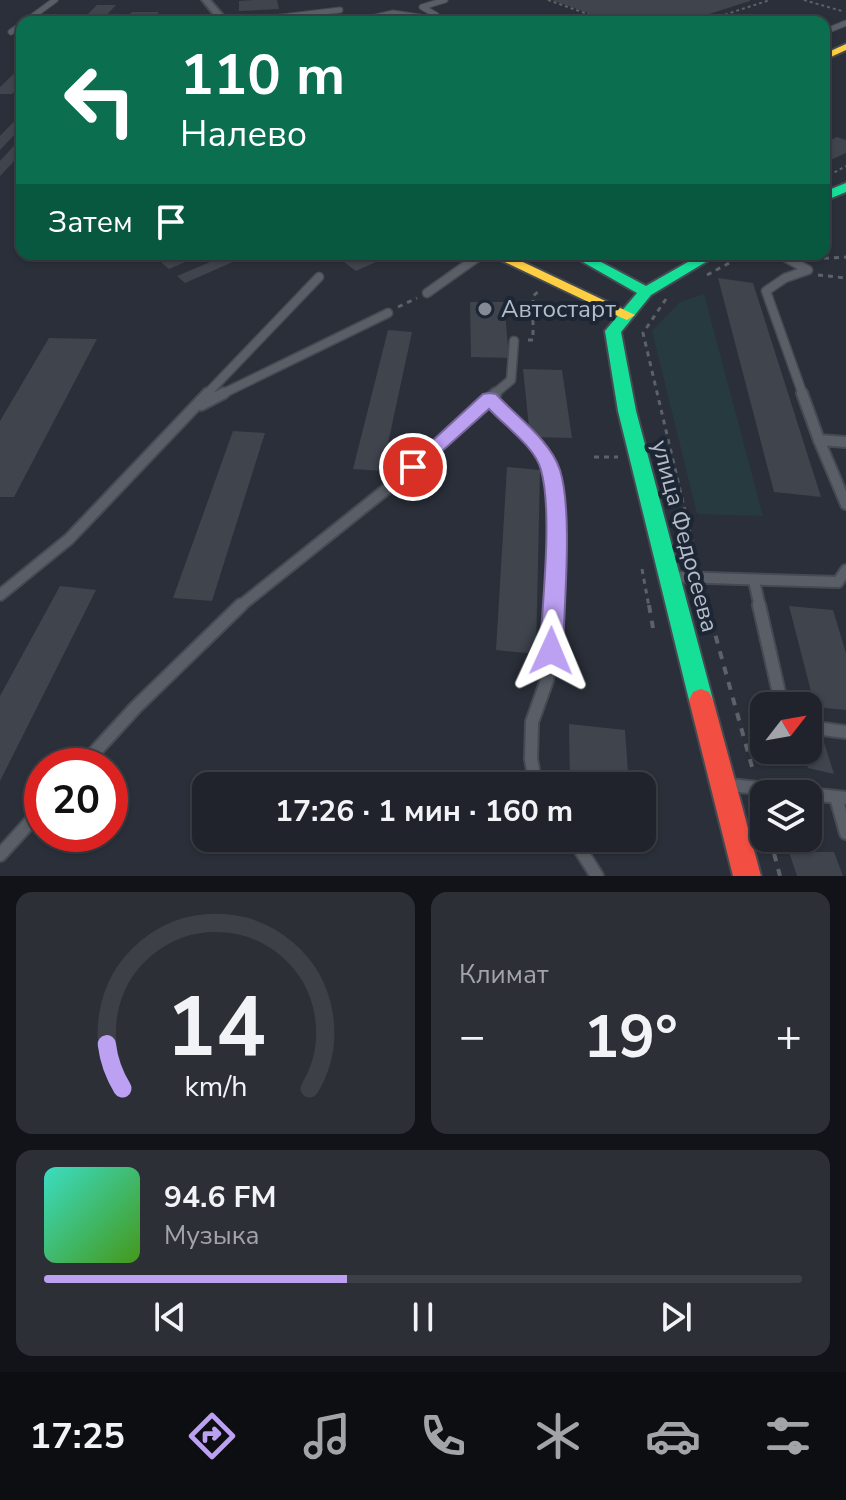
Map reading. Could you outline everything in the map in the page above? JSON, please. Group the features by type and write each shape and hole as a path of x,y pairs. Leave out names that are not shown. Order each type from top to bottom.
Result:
{"street":[{"path":"206,0 220,16"},
{"path":"508,260 627,315"},
{"path":"587,260 646,292"},
{"name":"улица Федосеева","path":"702,260 646,292 613,331 627,411 747,876"}],"lane":[{"path":"33,16 55,0"},
{"path":"380,16 445,0"},
{"path":"422,7 436,16"},
{"path":"290,16 340,10"},
{"path":"393,13 413,16"},
{"path":"11,32 16,29"},
{"path":"427,293 474,260"},
{"path":"790,260 808,270"},
{"path":"808,270 785,278 766,291 819,440 846,504"},
{"path":"0,595 69,539 319,277"},
{"path":"194,408 388,313"},
{"path":"98,748 252,594 393,484 511,380 514,341"},
{"path":"489,399 542,454 550,470 555,512 551,651 546,685 533,711 531,751 534,772"},
{"path":"819,440 846,442"},
{"path":"672,577 838,582 846,570"},
{"path":"754,581 779,692"},
{"path":"822,729 846,732"},
{"path":"724,784 750,787"},
{"path":"841,798 846,833"},
{"path":"0,855 24,829"},
{"path":"582,852 597,876"}],"path":[{"path":"548,0 593,16"},
{"path":"719,16 770,0"},
{"path":"804,0 846,12"},
{"path":"722,10 730,12"},
{"path":"707,275 735,260"},
{"path":"794,262 815,260"},
{"path":"808,270 823,277 846,278"},
{"path":"388,313 427,293"},
{"path":"514,341 533,340 533,296"},
{"path":"667,297 643,333 701,579 756,780"},
{"path":"594,457 622,458"},
{"path":"774,852 780,876"}],"green space":[{"path":"704,294 763,516 697,514 652,331 680,302"}],"building":[{"path":"277,0 279,9 239,11 239,1"},
{"path":"552,0 750,0 703,16 596,16"},
{"path":"97,5 116,5 106,16 86,16"},
{"path":"132,12 159,12 156,16 128,16"},
{"path":"16,72 16,90 12,94 0,94 0,87"},
{"path":"16,119 16,133 0,150 0,136"},
{"path":"837,137 846,140 846,153 830,160 830,140"},
{"path":"16,144 16,159 0,176 0,161"},
{"path":"158,260 190,260 169,269"},
{"path":"215,260 237,260 185,283 177,276"},
{"path":"341,260 381,260 356,271"},
{"path":"718,278 753,283 821,497 774,492"},
{"path":"470,302 504,302 509,358 471,357"},
{"path":"388,330 412,332 382,471 353,469"},
{"path":"49,338 97,339 14,497 0,497 0,421"},
{"path":"523,369 562,370 572,438 530,437"},
{"path":"233,431 265,433 212,601 173,598"},
{"path":"507,467 540,470 536,654 496,650"},
{"path":"60,586 96,590 0,781 0,696"},
{"path":"789,606 833,610 846,653 846,710 822,708 822,692 811,692"},
{"path":"569,724 625,730 628,772 570,772"},
{"path":"823,739 834,774 808,768 807,764 822,764"},
{"path":"789,852 834,852 843,876 797,876"}],"traffic: fast":[{"path":"830,194 846,187"},
{"path":"587,260 646,292"},
{"path":"701,700 627,411 613,331 646,292 702,260"}],"traffic: slow":[{"path":"830,54 846,47"},
{"path":"508,260 627,315"}],"traffic: jam":[{"path":"701,700 747,876"}],"place":[{"name":"Автостарт","path":"485,309"}],"route":[{"path":"413,467 489,399 542,454 550,470 555,512 551,651"}]}
